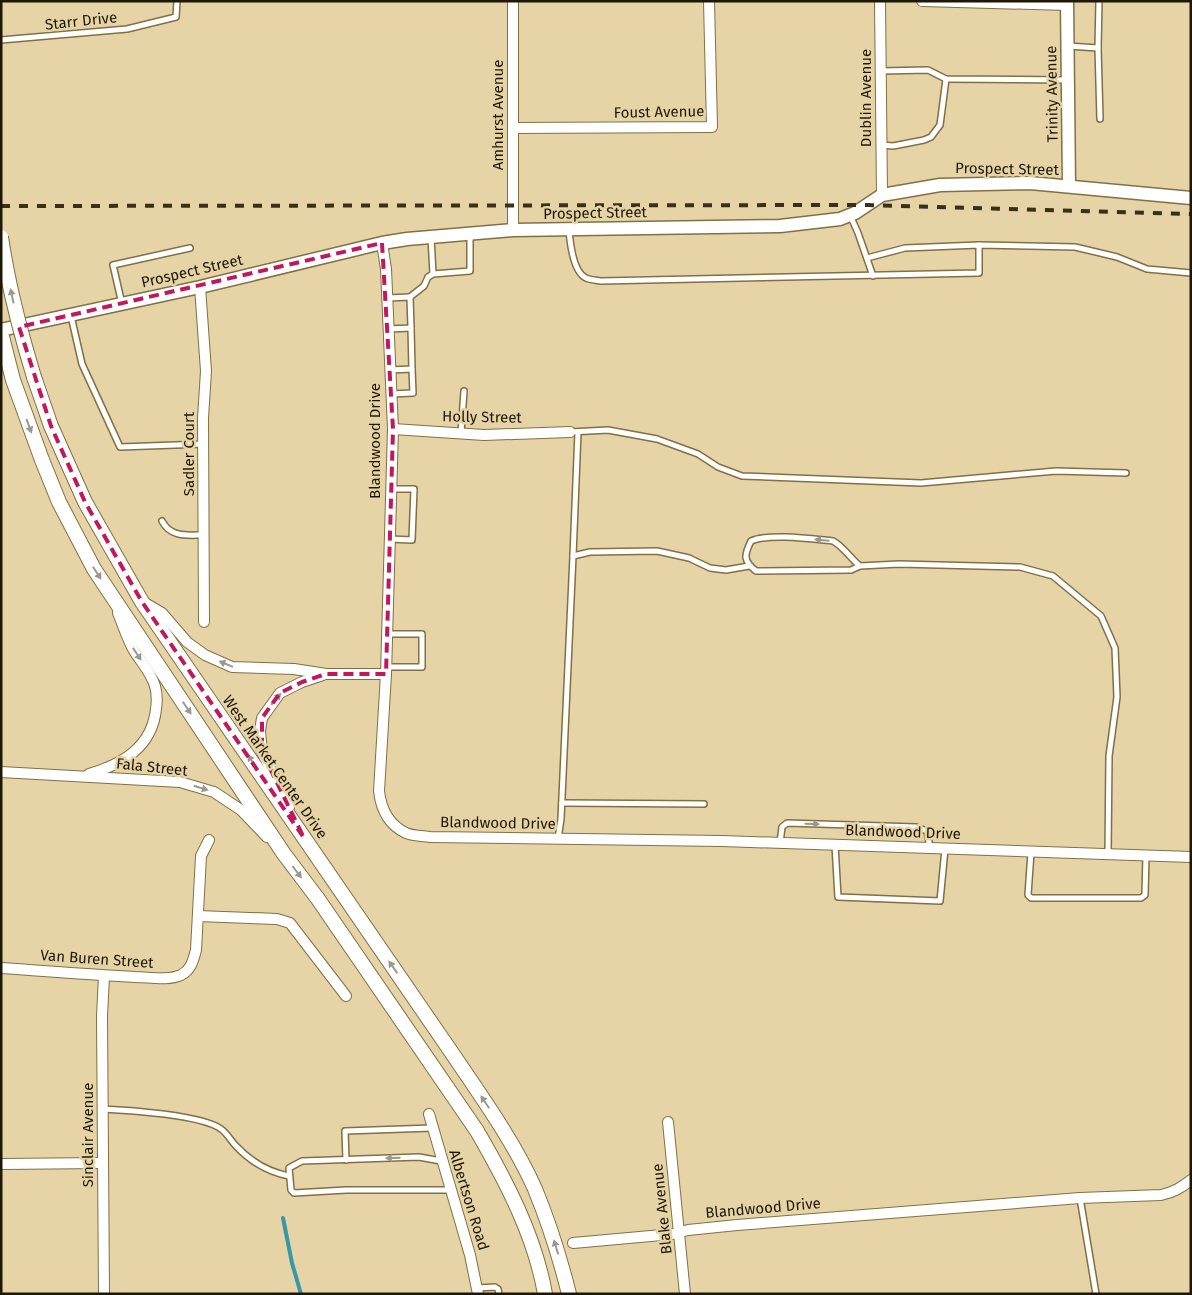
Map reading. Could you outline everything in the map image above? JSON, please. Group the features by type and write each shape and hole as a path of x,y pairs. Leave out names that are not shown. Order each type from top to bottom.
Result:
{"main road":[{"name":"West Market Center Drive","path":"1,237 22,340 51,426 85,502 142,602 502,1128 534,1188 556,1242 569,1294"},
{"path":"1,332 13,380 28,425 59,502 94,569 284,854 318,899 477,1131 500,1171 530,1240 543,1280 545,1294"}],"street":[{"name":"Amhurst Avenue","path":"512,1 513,230"},
{"name":"Foust Avenue","path":"513,128 712,127 709,1"},
{"name":"Dublin Avenue","path":"880,1 882,195"},
{"path":"922,1 1067,3"},
{"name":"Trinity Avenue","path":"1067,3 1069,186"},
{"name":"Prospect Street","path":"1,332 382,243 431,237 513,230 780,226 840,219 882,195 940,185 1030,184 1069,186 1191,198"},
{"name":"Blandwood Drive","path":"382,243 386,269 393,429 386,671 379,791 381,806 387,817 407,833 430,837 780,843 1191,857"},
{"name":"Sadler Court","path":"200,287 206,371 203,444 204,622"},
{"name":"Holly Street","path":"393,429 484,435 574,432"},
{"name":"Fala Street","path":"83,776 117,764 137,750 146,741 156,715 155,686 146,667 133,649 110,594"},
{"path":"142,602 162,613 186,642 205,655 232,667 294,669 326,674 386,671"},
{"path":"304,838 262,752 260,731 262,718 280,693 302,682 326,674"},
{"name":"Fala Street","path":"1,772 180,782 214,792 241,810 284,854"},
{"path":"209,840 201,856 198,916 277,920 290,923 346,996"},
{"name":"Van Buren Street","path":"1,968 104,976 172,978 188,970 193,962 196,950 198,916"},
{"name":"Sinclair Avenue","path":"104,976 102,1109 104,1294"},
{"name":"Albertson Road","path":"429,1114 441,1161 470,1255 478,1291"},
{"name":"Blake Avenue","path":"668,1122 685,1294"},
{"path":"1,1164 103,1164"},
{"name":"Blandwood Drive","path":"573,1243 673,1234 688,1230 746,1224 1080,1198 1161,1195 1182,1188 1191,1180"}],"lane":[{"name":"Starr Drive","path":"1,40 128,29 176,17 178,1"},
{"path":"1099,1 1100,119"},
{"path":"1068,46 1098,48"},
{"path":"881,71 928,70 946,79 1068,80"},
{"path":"881,145 894,146 931,137 940,125 946,79"},
{"path":"850,215 873,276"},
{"path":"569,230 571,251 579,272 584,277 601,281 979,274 979,245"},
{"path":"387,298 410,297 424,286 428,277 433,274 470,271 470,234"},
{"path":"431,237 433,274"},
{"path":"867,258 905,248 979,245 1075,247 1117,257 1147,269 1191,273"},
{"path":"122,304 113,265 190,248"},
{"path":"391,394 413,394 410,297"},
{"path":"70,316 82,364 120,448 203,444"},
{"path":"388,328 411,328"},
{"path":"390,370 412,369"},
{"path":"461,433 464,391"},
{"path":"558,839 562,803 574,556 574,432 608,430 657,439 698,454 718,467 742,476 921,483 1056,471 1126,473"},
{"path":"390,540 412,540 414,489 391,489"},
{"path":"162,521 166,528 179,535 204,535"},
{"path":"860,566 840,545 832,541 776,537 757,538 751,541 746,552 746,560 749,566 756,571 851,570 860,566 899,564 1020,567 1053,576 1102,616 1115,648 1117,696 1109,756 1108,854"},
{"path":"574,556 590,552 657,551 689,558 710,568 726,570 749,566"},
{"path":"386,671 422,667 422,634 387,634"},
{"path":"562,803 704,804"},
{"path":"780,843 784,824 796,823 923,829 929,834 930,848"},
{"path":"835,845 838,897 940,901 945,849"},
{"path":"1031,852 1028,895 1032,898 1141,898 1144,895 1146,855"},
{"path":"102,1109 125,1110 198,1120 221,1129 251,1161 278,1174 289,1176"},
{"path":"346,1160 345,1131 432,1128"},
{"path":"441,1161 419,1157 302,1160 289,1168 291,1190 294,1193 337,1190 451,1190"},
{"path":"1080,1198 1096,1294"},
{"path":"478,1291 495,1287 498,1288 499,1294"}],"highlighted area":[{"path":"382,243 393,429 386,674 326,674 302,682 280,693 262,718 262,752 304,838 142,602 85,502 51,426 19,327"}],"waterway":[{"path":"283,1218 292,1263 301,1294"}],"railway":[{"path":"1,206 867,205 1191,214"}]}
